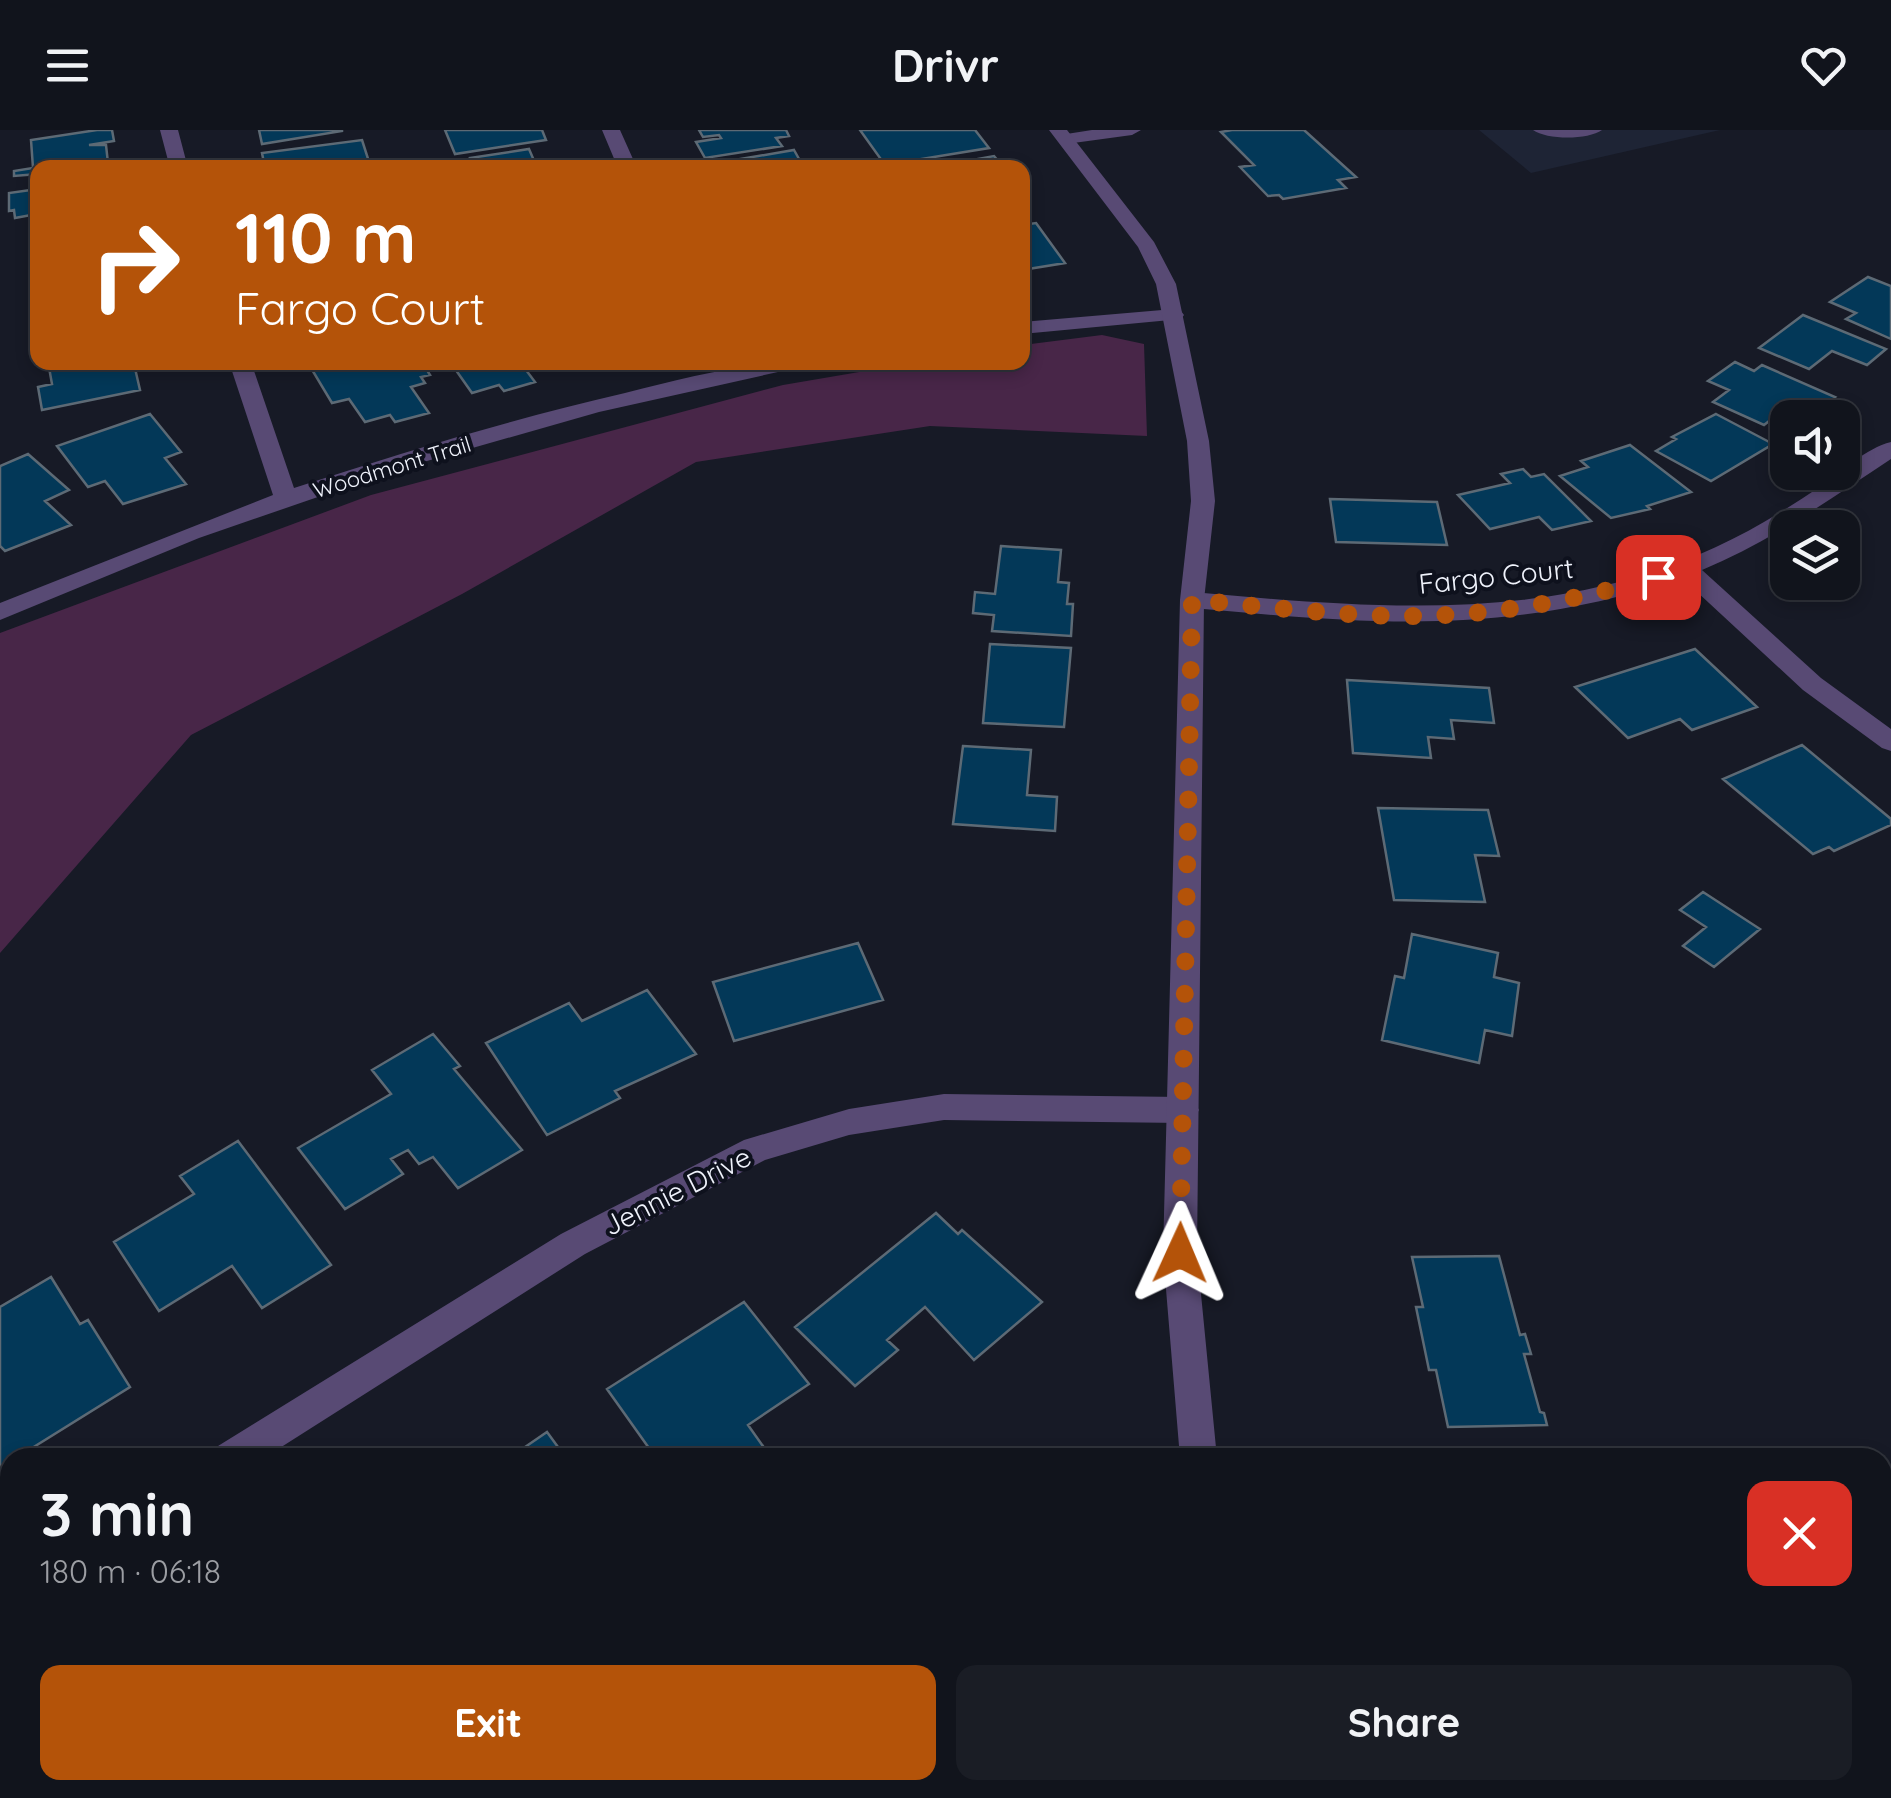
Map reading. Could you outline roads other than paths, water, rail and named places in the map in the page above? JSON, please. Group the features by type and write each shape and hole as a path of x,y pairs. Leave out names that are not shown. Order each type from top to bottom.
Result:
{"street":[{"path":"168,130 177,160"},
{"path":"611,130 624,160"},
{"path":"1062,135 1132,130"},
{"path":"1542,130 1593,130"},
{"path":"1062,135 1146,246 1166,284 1198,441 1203,501 1192,600 1180,1253 1198,1448"},
{"path":"1030,327 1174,315"},
{"path":"243,370 286,500"},
{"name":"Woodmont Trail","path":"0,612 105,565 286,500 494,435 729,370"},
{"name":"Fargo Court","path":"1192,600 1400,616 1513,609 1601,593 1686,568 1764,532 1891,449"},
{"path":"1686,568 1812,684 1891,742"},
{"name":"Jennie Drive","path":"247,1448 573,1244 756,1149 849,1122 944,1107 1183,1110"}]}
